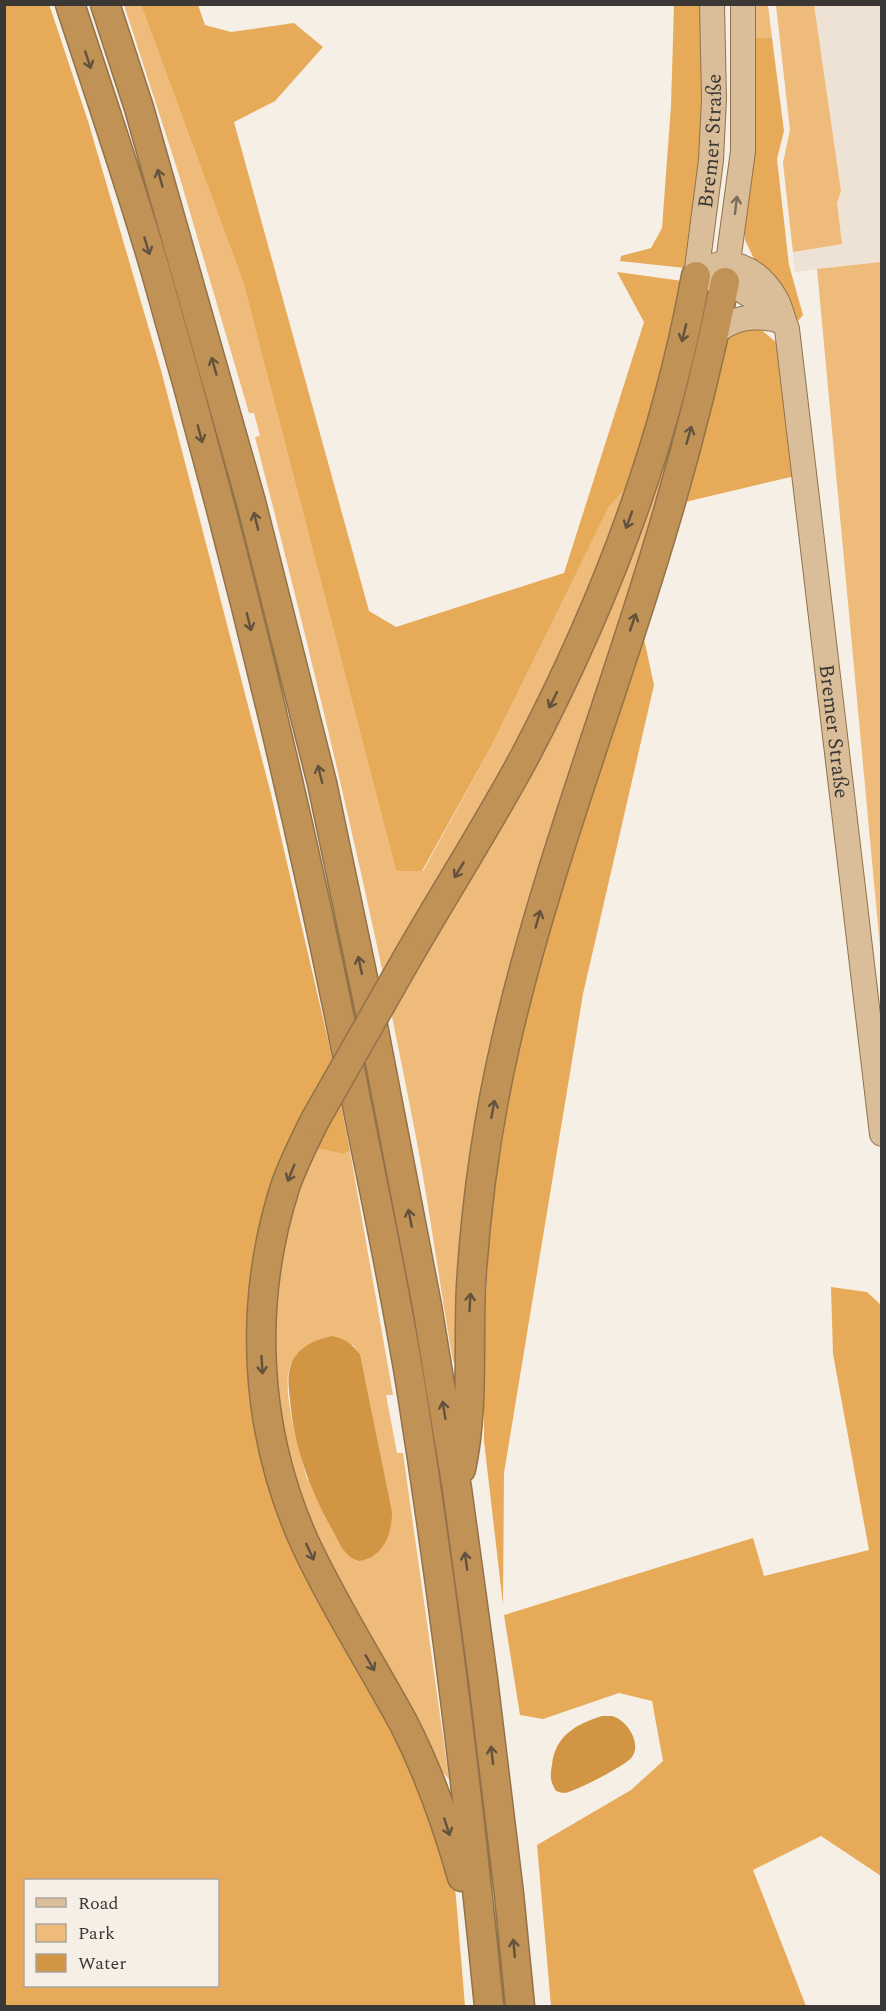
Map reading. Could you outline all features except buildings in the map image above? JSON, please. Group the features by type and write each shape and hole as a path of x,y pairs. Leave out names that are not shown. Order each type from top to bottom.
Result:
{"highway":[{"path":"70,4 154,267 221,510 289,778 332,974 414,1410 454,1683 489,2007"},
{"path":"105,4 139,108 230,422 322,783 373,1026 420,1271 457,1489 510,1894 520,2007"},
{"path":"457,1489 468,1437 470,1309 476,1225 488,1132 504,1051 517,994 548,888 662,532 701,394 727,272"},
{"path":"484,1954 457,1859 427,1772 394,1706 340,1612 304,1541 281,1480 268,1425 261,1347 266,1269 271,1239 286,1186 315,1120 524,758 593,611 627,525 658,435 685,330 696,276"}],"main road":[{"name":"Bremer Straße","path":"696,276 711,160 714,99 712,4"},
{"name":"Bremer Straße","path":"727,272 743,151 743,4"},
{"path":"696,276 727,272 783,325"},
{"path":"714,334 723,326 742,318 757,316 783,325"},
{"name":"Bremer Straße","path":"783,325 882,1134"}],"shaded area":[{"path":"49,4 88,121 161,370 271,794 329,1044 350,1151 343,1154 320,1149 310,1153 326,1129 306,1104 272,1189 258,1432 400,1728 455,1886 465,2006 5,2006 4,5"},
{"path":"141,5 198,5 205,25 231,32 294,23 323,47 275,101 234,122 369,611 396,627 564,573 644,322 617,272 683,281 658,386 628,486 609,507 491,747 422,871 396,871 243,282"},
{"path":"674,5 701,5 703,119 695,202 685,268 620,261 621,256 651,248 662,228 671,106"},
{"path":"776,5 881,5 881,262 795,272 783,163 790,130"},
{"path":"754,38 772,38 784,131 777,159 789,265 803,315 798,321 786,294 755,261 745,240 744,218"},
{"path":"739,328 759,328 776,342 783,363 795,476 681,503 728,335"},
{"path":"641,625 654,685 583,994 504,1473 503,1605 484,1441 484,1331 491,1207 527,994"},
{"path":"831,1287 867,1292 881,1305 881,1876 821,1836 753,1870 806,2006 551,2006 537,1845 631,1790 663,1761 652,1701 619,1693 543,1719 520,1715 504,1615 753,1538 764,1576 869,1550 833,1354"}],"green space":[{"path":"124,5 141,5 243,282 396,871 423,871 491,747 609,507 628,486 603,559 510,761 396,955 407,990 521,784 705,293 710,291 684,425 559,813 460,1363 453,1362 426,1193 399,1049 320,698 255,437 260,436 254,413 249,413 179,175"},
{"path":"753,5 768,5 772,38 754,38"},
{"path":"776,5 814,5 841,191 837,203 842,244 793,252 783,163 790,130"},
{"path":"882,262 881,958 817,269"},
{"path":"320,1149 343,1154 350,1151 393,1395 386,1395 397,1453 403,1453 449,1779 443,1773 419,1720 337,1582 294,1482 272,1382 279,1256 310,1153","holes":["353,1345 360,1354 392,1511 307,1479 292,1422 288,1377 290,1366 298,1353"]}],"water":[{"path":"332,1336 348,1342 360,1354 392,1511 385,1543 375,1555 359,1561 343,1549 317,1500 304,1468 292,1417 288,1380 293,1361 306,1346"},
{"path":"602,1716 618,1718 628,1727 635,1745 632,1757 612,1771 579,1788 565,1793 556,1791 551,1769 557,1746 576,1727"}]}
